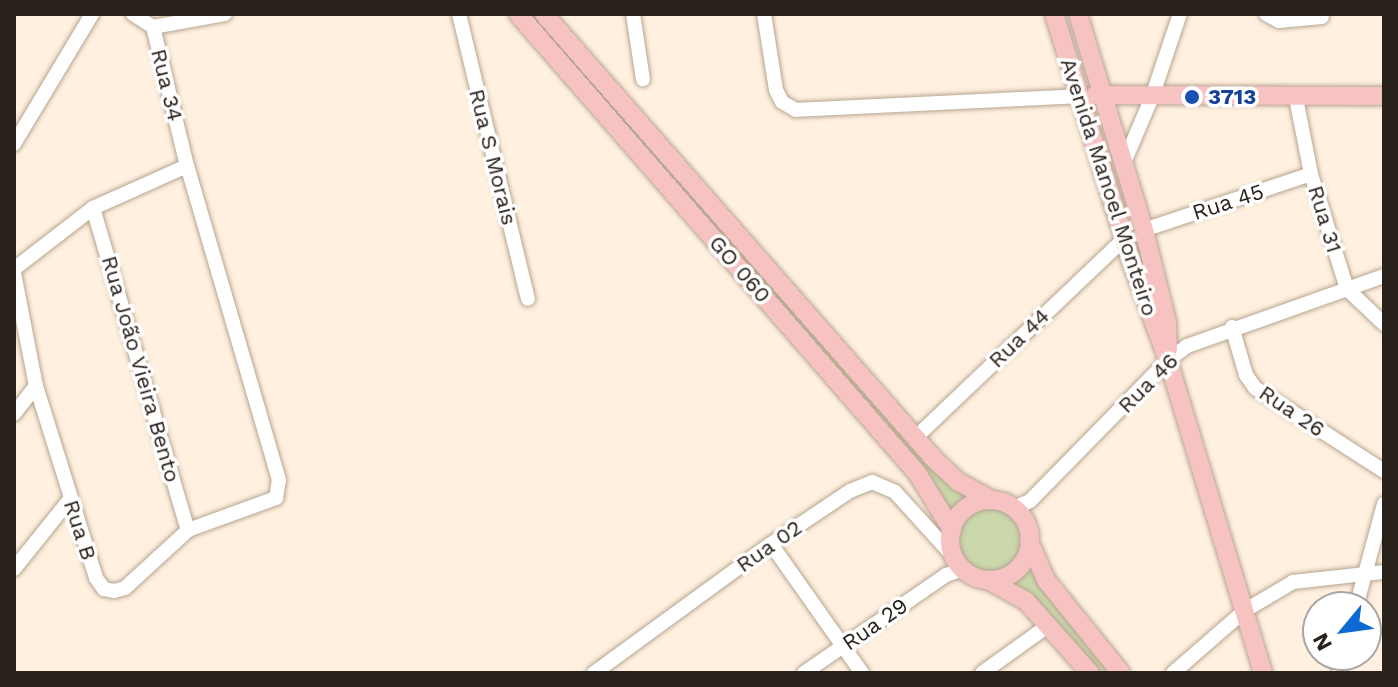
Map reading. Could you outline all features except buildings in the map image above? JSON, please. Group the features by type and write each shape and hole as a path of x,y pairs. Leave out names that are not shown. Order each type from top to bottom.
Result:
{"main road":[{"name":"GO 060","path":"518,14 917,473 951,553"},
{"name":"GO 060","path":"544,14 915,438 959,482 991,500"},
{"name":"Avenida Manoel Monteiro","path":"1054,14 1130,258 1168,360 1263,673"},
{"name":"Avenida Manoel Monteiro","path":"1078,14 1144,230 1167,322 1168,360"},
{"path":"1081,96 1384,96"},
{"path":"1130,258 1149,252"},
{"path":"1090,673 1026,601 988,580 951,553 959,514 969,506 991,500 1023,510 1029,541 1046,580 1121,673"},
{"path":"988,580 1013,573 1022,564 1029,541"}],"street":[{"path":"14,144 92,14"},
{"name":"Rua 34","path":"133,14 153,27 187,166 279,480 276,498"},
{"path":"153,27 225,14"},
{"name":"Rua S Morais","path":"459,14 528,299"},
{"path":"633,14 643,79"},
{"path":"764,14 776,90 782,102 796,110 1081,96"},
{"path":"1123,165 1152,97 1180,14"},
{"path":"1266,14 1279,21 1322,17"},
{"name":"Rua 31","path":"1296,98 1311,174 1347,289 1384,324"},
{"path":"14,271 93,208 187,166"},
{"name":"Rua 45","path":"1144,230 1311,174"},
{"name":"Rua João Vieira Bento","path":"93,208 188,530"},
{"name":"Rua 44","path":"915,438 1124,239"},
{"name":"Rua B","path":"14,271 36,386 96,578 104,589 114,591 125,588 188,530 276,498"},
{"name":"Rua 46","path":"1023,510 1168,360 1187,346 1232,327 1384,276"},
{"name":"Rua 26","path":"1232,327 1246,375 1255,388 1384,471"},
{"path":"14,414 36,386"},
{"name":"Rua 02","path":"595,673 771,544 850,491 872,482 895,492 951,553"},
{"path":"14,569 70,499"},
{"path":"1360,591 1384,504"},
{"path":"771,544 862,673"},
{"name":"Rua 29","path":"804,673 843,646 951,553"},
{"path":"1173,673 1244,611 1293,582 1384,572"},
{"path":"982,673 1049,625"}],"green space":[{"path":"525,14 535,14 934,470 969,499 953,516 931,479"},
{"path":"990,509 1012,518 1021,540 1012,562 990,571 968,562 959,540 968,518"},
{"path":"1030,554 1039,585 1110,673 1100,673 1041,605 1006,578 1022,567"}],"place":[{"name":"3713","path":"1192,97"}]}
